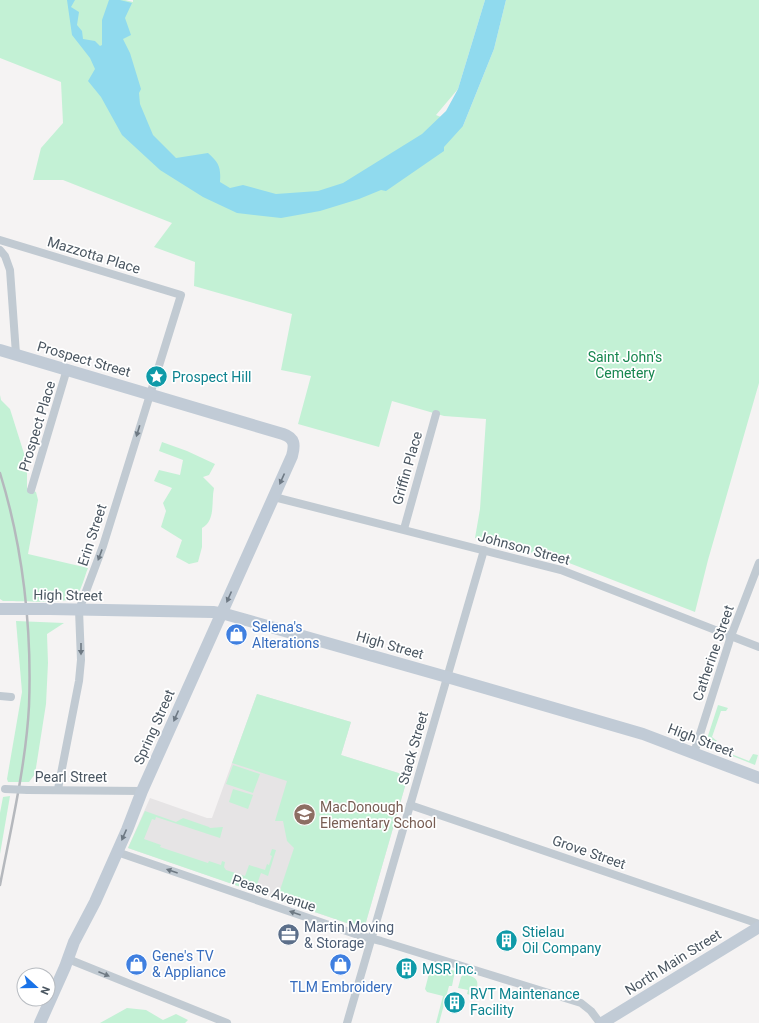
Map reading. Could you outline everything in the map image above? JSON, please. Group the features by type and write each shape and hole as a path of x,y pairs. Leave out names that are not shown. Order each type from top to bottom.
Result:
{"street":[{"name":"Mazzotta Place","path":"0,240 181,295"},
{"path":"0,250 5,256 10,270 16,354"},
{"name":"Erin Street","path":"58,789 79,681 81,660 79,610 103,546 181,295"},
{"name":"Prospect Street","path":"0,350 284,434 289,436 293,442"},
{"name":"Prospect Place","path":"31,490 67,369"},
{"name":"Griffin Place","path":"404,529 436,414"},
{"name":"Spring Street","path":"40,1023 68,959 77,934 95,902 142,791 292,456 294,448 293,442"},
{"name":"Johnson Street","path":"274,496 570,573 759,648"},
{"name":"Stack Street","path":"347,1023 484,550"},
{"name":"Catherine Street","path":"694,753 731,636 759,563"},
{"name":"High Street","path":"0,608 221,614 447,676 643,734 759,778"},
{"path":"0,696 11,698"},
{"name":"Pearl Street","path":"3,789 142,791"},
{"name":"Grove Street","path":"410,805 759,925"},
{"name":"Pease Avenue","path":"117,852 361,936 372,938 581,1003 591,1011 601,1023"},
{"name":"North Main Street","path":"601,1023 759,925"},
{"path":"68,959 227,1023"}],"shaded area":[{"name":"MacDonough Elementary School","path":"257,694 351,722 341,755 408,776 364,929 128,848 150,798 207,818 212,818"}],"green space":[{"name":"Saint John's Cemetery","path":"0,0 125,0 133,2 133,0 485,0 458,89 436,115 463,126 494,49 506,0 759,0 759,383 708,560 695,612 564,561 475,538 480,509 486,419 444,416 392,401 379,447 298,424 311,376 281,370 292,314 194,286 195,262 154,247 172,223 63,180 33,180 41,148 63,123 61,82 0,58"},
{"path":"0,395 1,400 10,409 27,463 27,488 36,492 38,500 28,554 88,568 78,594 76,597 71,599 41,602 3,601 0,599"},
{"path":"162,442 187,451 215,464 209,475 203,477 214,488 211,516 206,525 202,528 202,547 198,562 189,564 176,557 182,540 161,527 166,511 163,503 172,488 154,481 159,470 180,475 183,460 159,451"},
{"path":"16,621 64,623 47,634 48,663 46,704 35,774 29,782 8,782 7,779 22,692"},
{"name":"MacDonough Elementary School","path":"257,694 351,722 341,755 408,776 364,929 277,899 294,848 287,841 283,821 275,821 287,781 232,763"},
{"path":"718,705 728,708 726,711 721,711 712,737 717,741 716,748 749,761 753,754 758,755 755,765 705,745"},
{"path":"233,765 260,774 253,793 226,784"},
{"path":"233,789 253,795 248,809 229,802"},
{"path":"10,796 0,854 0,813 3,797"},
{"path":"145,811 176,822 183,818 210,828 223,827 220,838 156,817 155,820 152,819 144,839 161,845 160,847 208,863 209,861 221,865 222,861 225,862 224,867 226,870 245,876 249,865 265,870 267,864 269,865 272,856 270,855 272,849 276,850 268,876 261,873 255,890 261,894 128,848"},
{"path":"433,964 455,971 452,986 449,986 439,1023 436,1023 443,996 427,992 425,989 431,966"},
{"path":"464,974 473,977 477,981 474,996 467,994 468,990 458,988 461,977"},
{"path":"127,1008 146,1010 163,1020 176,1014 188,1020 185,1023 100,1023"}],"water":[{"path":"67,0 75,0 71,7 79,12 77,25 82,31 83,39 95,41 100,46 102,45 102,20 109,0 120,0 132,3 125,18 131,35 123,39 130,53 141,89 139,93 140,104 153,135 176,158 208,153 215,160 218,166 220,182 230,188 243,185 276,194 318,191 343,183 422,134 446,111 458,89 485,0 506,0 494,49 463,126 444,147 444,151 386,191 381,190 359,199 320,211 281,218 237,213 203,197 160,170 122,135 101,97 88,81 95,69 90,58 72,35"}],"railway":[{"path":"0,473 15,530 20,559 27,618 30,677 25,750 18,796 0,885"}],"place":[{"name":"Prospect Hill","path":"156,377"},
{"name":"Selena's Alterations","path":"237,635"},
{"name":"MacDonough Elementary School","path":"305,815"},
{"name":"Martin Moving & Storage","path":"289,935"},
{"name":"Stielau Oil Company","path":"507,940"},
{"name":"Gene's TV & Appliance","path":"136,964"},
{"name":"TLM Embroidery","path":"341,965"},
{"name":"MSR Inc.","path":"406,969"},
{"name":"RVT Maintenance Facility","path":"454,1002"}]}
